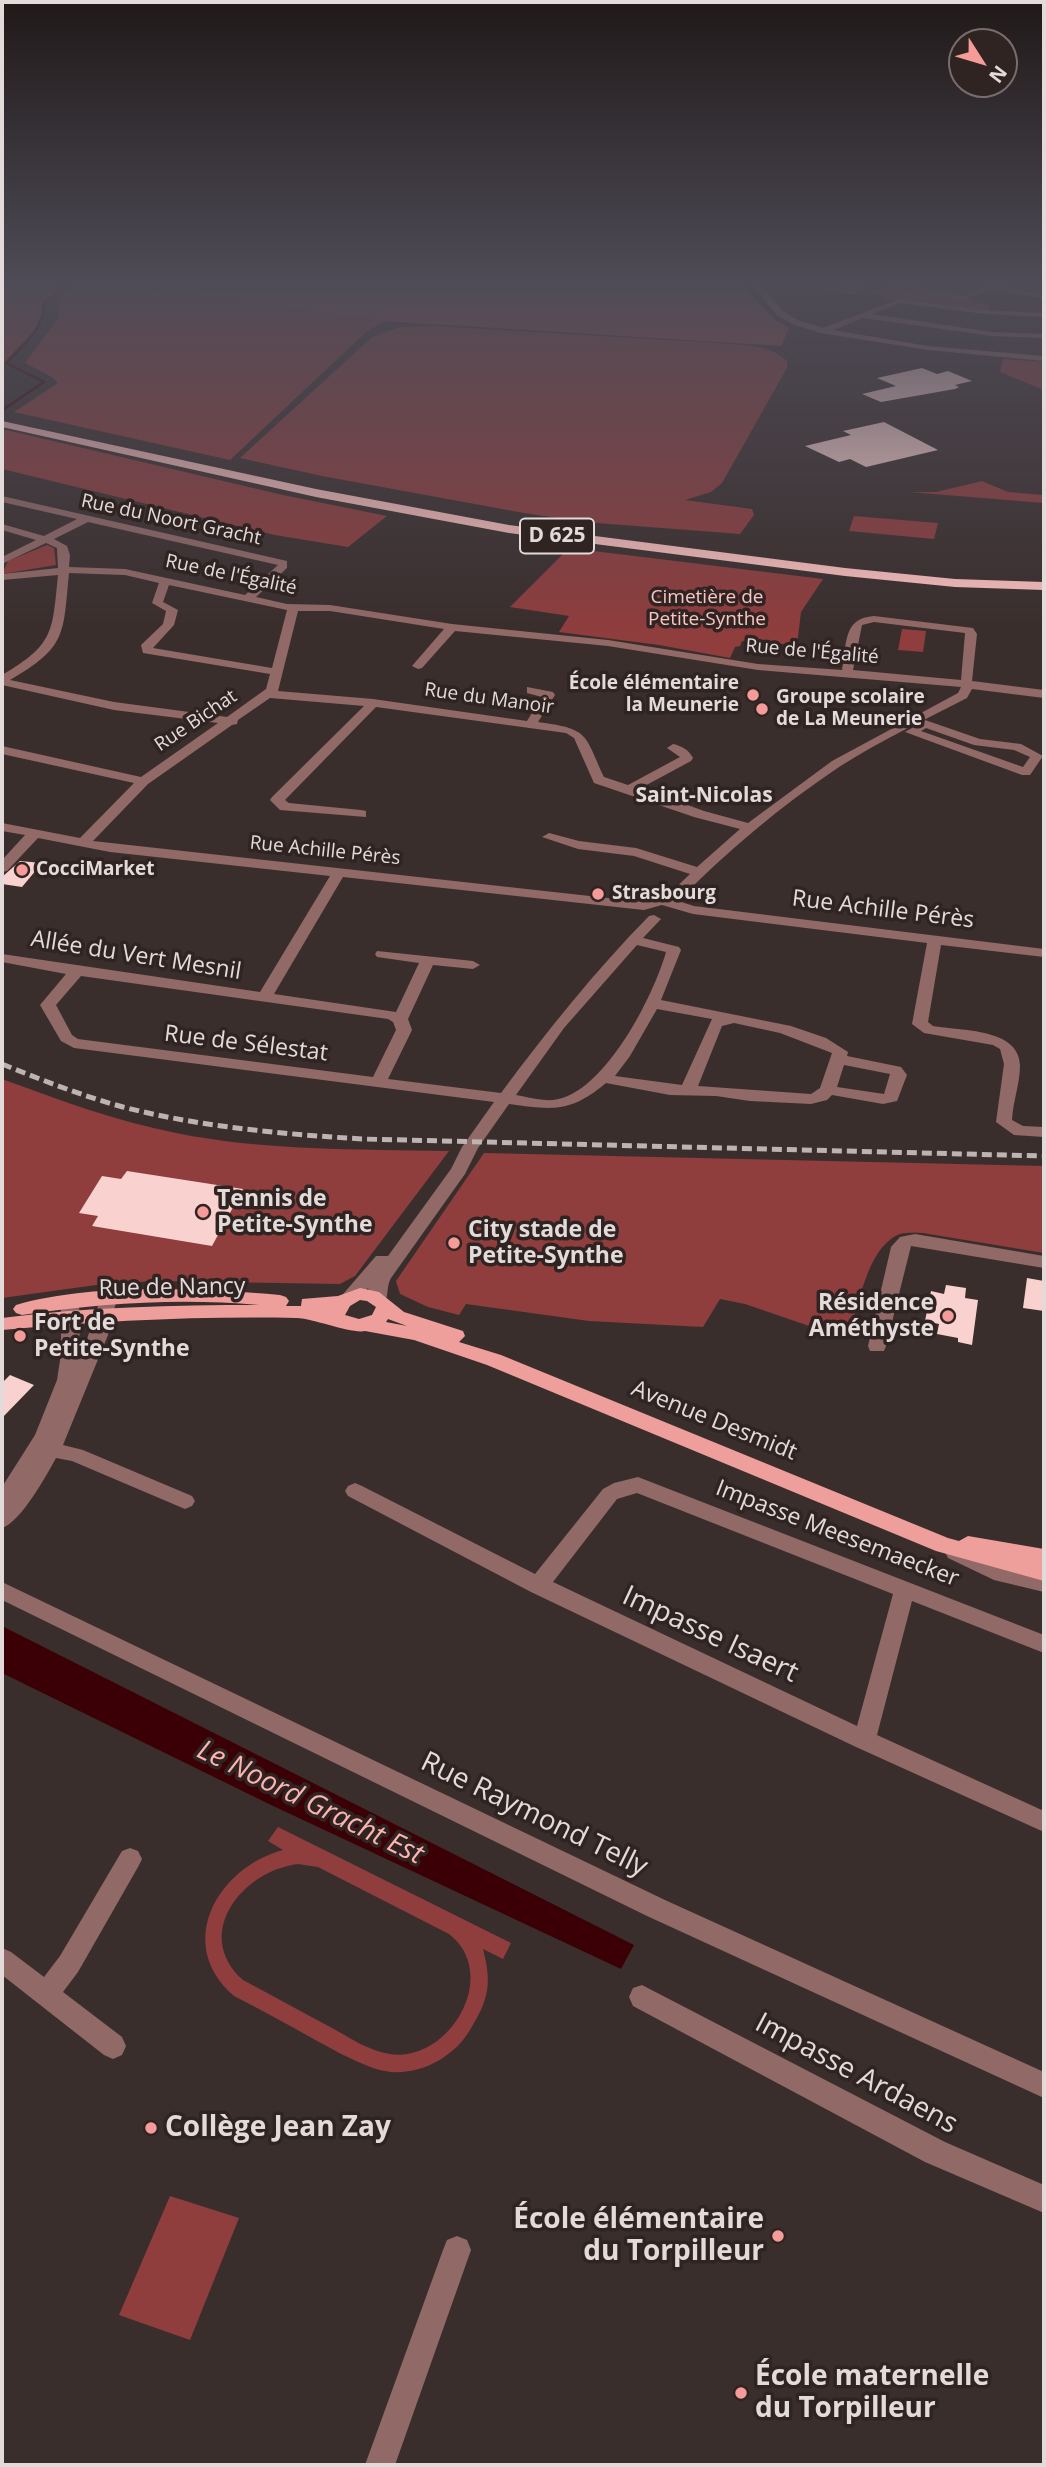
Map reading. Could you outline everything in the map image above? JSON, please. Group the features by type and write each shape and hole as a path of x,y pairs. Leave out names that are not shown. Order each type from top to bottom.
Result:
{"highway":[{"name":"D 625","path":"6,421 334,490 512,522 864,566 954,575 1044,579"},
{"name":"D 625","path":"6,421 300,490 501,527 845,572 967,584 1044,586"}],"main road":[{"path":"366,1294 381,1303 380,1318 367,1325 354,1325 345,1306 366,1294"},
{"name":"Avenue Desmidt","path":"381,1303 393,1315 452,1334 494,1360"},
{"name":"Rue de Nancy","path":"2,1313 107,1306 277,1311 322,1315 345,1306"},
{"name":"Rue de Nancy","path":"2,1325 70,1309"},
{"name":"Avenue Desmidt","path":"367,1325 416,1334 494,1360 943,1545 1044,1573"},
{"name":"Avenue Desmidt","path":"914,1532 964,1544 1044,1557"}],"street":[{"name":"Rue du Noort Gracht","path":"2,499 283,563 283,566 247,598"},
{"path":"2,561 85,519"},
{"path":"2,527 48,539 64,548 58,628 54,639 37,658 2,681"},
{"name":"Rue de l'Égalité","path":"2,577 64,570 110,571 168,580 293,608 330,608 452,627 597,642 763,667 967,684 1044,694"},
{"path":"168,580 162,586 157,603 172,610 170,621 147,645 147,651 278,671"},
{"name":"Rue Bichat","path":"82,844 143,781 270,694 293,608"},
{"path":"345,1306 440,1179 470,1147 566,1016 633,940 649,912 671,917 677,912 671,904 699,872 749,827 830,768 913,725 963,695 967,684 971,634 969,630 874,619 862,620 856,624 847,673"},
{"path":"418,666 452,627"},
{"path":"2,681 114,706 233,721"},
{"path":"531,690 549,695 531,724"},
{"name":"Rue du Manoir","path":"270,694 373,703 565,729 578,734 597,778 699,814 749,827"},
{"path":"362,814 285,807 277,800 373,703"},
{"path":"913,725 925,724 977,748 1041,757"},
{"path":"630,789 687,758 687,755 673,748"},
{"path":"2,750 143,781"},
{"name":"Rue Achille Pérès","path":"2,827 82,844 339,872 649,912"},
{"path":"2,868 33,835"},
{"path":"550,837 584,846 636,852 699,872"},
{"path":"264,998 339,872"},
{"name":"Rue Achille Pérès","path":"671,904 1044,953"},
{"name":"Rue de Sélestat","path":"77,971 48,1005 66,1038 74,1043 378,1084 558,1104 601,1078 621,1058 672,958 674,951 670,947 633,940"},
{"path":"935,940 920,1025 932,1030 1000,1042 1009,1047 1013,1055 1004,1122 1020,1131 1044,1132"},
{"path":"382,954 473,965"},
{"name":"Allée du Vert Mesnil","path":"2,958 387,1014 400,1019"},
{"path":"378,1084 404,1030 400,1019 428,960"},
{"path":"601,1078 670,1090 811,1100 821,1097 828,1090 839,1059 839,1049 827,1042 773,1026 723,1019 711,1013 651,1003"},
{"path":"688,1090 715,1024 723,1019"},
{"path":"828,1090 883,1099 894,1093 899,1075 895,1070 839,1059"},
{"path":"381,1303 377,1288 383,1276 459,1170 470,1147"},
{"path":"877,1346 900,1247 906,1241 915,1240 1044,1262"},
{"path":"2,1501 46,1448 72,1408 107,1306"},
{"path":"2,1520 30,1485 46,1448 70,1363 70,1309"},
{"path":"46,1448 83,1458 185,1501"},
{"name":"Impasse Meesemaecker","path":"538,1586 610,1494 626,1486 644,1486 1044,1644"},
{"name":"Impasse Isaert","path":"355,1491 538,1586 1044,1822"},
{"name":"Avenue Desmidt","path":"943,1545 994,1571 1044,1584"},
{"path":"864,1740 905,1589"},
{"name":"Rue Raymond Telly","path":"2,1590 656,1908 1044,2085"},
{"path":"46,1995 69,1964 130,1859"},
{"path":"2,1960 113,2046"},
{"name":"Impasse Ardaens","path":"642,1997 935,2152 1044,2199"},
{"path":"380,2465 457,2250"}],"green space":[{"path":"30,401 293,401 230,460 14,412"},
{"path":"302,401 768,401 722,483 711,492 685,500 752,509 754,515 740,534 584,522 524,513 240,458"},
{"path":"2,429 283,495 387,516 348,547 275,535 2,469"},
{"path":"982,481 1008,492 1044,495 1044,503 909,492 936,492"},
{"path":"854,516 938,523 934,539 849,531"},
{"path":"47,545 54,548 56,565 2,574 8,561"},
{"name":"Cimetière de Petite-Synthe","path":"569,548 823,579 801,612 797,645 742,641 740,646 735,647 730,658 659,645 559,632 569,616 510,607"},
{"path":"902,629 926,631 923,652 898,650"},
{"name":"Tennis de Petite-Synthe","path":"2,1079 110,1116 210,1139 312,1148 449,1151 355,1276 340,1284 155,1281 96,1285 2,1298"},
{"path":"484,1153 1044,1166 1044,1253 923,1233 898,1235 882,1248 869,1271 847,1339 745,1304 720,1299 703,1327 589,1321 466,1304 459,1315 428,1307 400,1294 396,1281"},
{"path":"278,1827 511,1943 503,1959 483,1949 488,1982 485,2000 470,2030 452,2051 440,2060 415,2070 401,2072 373,2068 341,2054 234,1996 216,1976 207,1954 206,1932 211,1910 223,1890 239,1873 259,1859 283,1850 268,1841","holes":["298,1864 318,1867 449,1934 464,1951 470,1971 469,1992 462,2012 449,2031 432,2045 412,2053 390,2054 367,2047 243,1980 228,1962 222,1943 223,1925 230,1907 243,1892 277,1869"]},
{"path":"170,2196 239,2218 190,2340 119,2315"}],"water":[{"path":"2,1626 634,1945 621,1969 269,1804 2,1673"}],"building":[{"path":"884,422 938,450 866,467 850,459 839,462 805,446 851,435 843,431"},
{"name":"CocciMarket","path":"20,861 42,863 22,887 2,884 2,877"},
{"path":"127,1171 243,1189 212,1246 92,1226 98,1216 79,1213 102,1176 121,1179"},
{"path":"1027,1278 1044,1281 1044,1311 1023,1308"},
{"name":"Résidence Améthyste","path":"946,1285 966,1288 965,1298 978,1300 972,1345 958,1342 958,1338 937,1334 939,1324 925,1321 931,1291 944,1294"},
{"path":"10,1375 34,1385 2,1418 2,1383"}],"waterway":[{"name":"Le Noord Gracht Est","path":"4,409 16,401"}],"railway":[{"path":"2,1064 77,1093 152,1114 212,1125 302,1135 362,1139 1044,1156"}],"place":[{"name":"École élémentaire la Meunerie","path":"753,695"},
{"name":"Groupe scolaire de La Meunerie","path":"762,709"},
{"name":"CocciMarket","path":"22,870"},
{"name":"Strasbourg","path":"598,894"},
{"name":"Tennis de Petite-Synthe","path":"203,1212"},
{"name":"City stade de Petite-Synthe","path":"454,1243"},
{"name":"Résidence Améthyste","path":"948,1316"},
{"name":"Fort de Petite-Synthe","path":"20,1336"},
{"name":"Collège Jean Zay","path":"151,2128"},
{"name":"École élémentaire du Torpilleur","path":"778,2236"},
{"name":"École maternelle du Torpilleur","path":"741,2393"}],"district":[{"name":"Saint-Nicolas","path":"704,796"}]}
